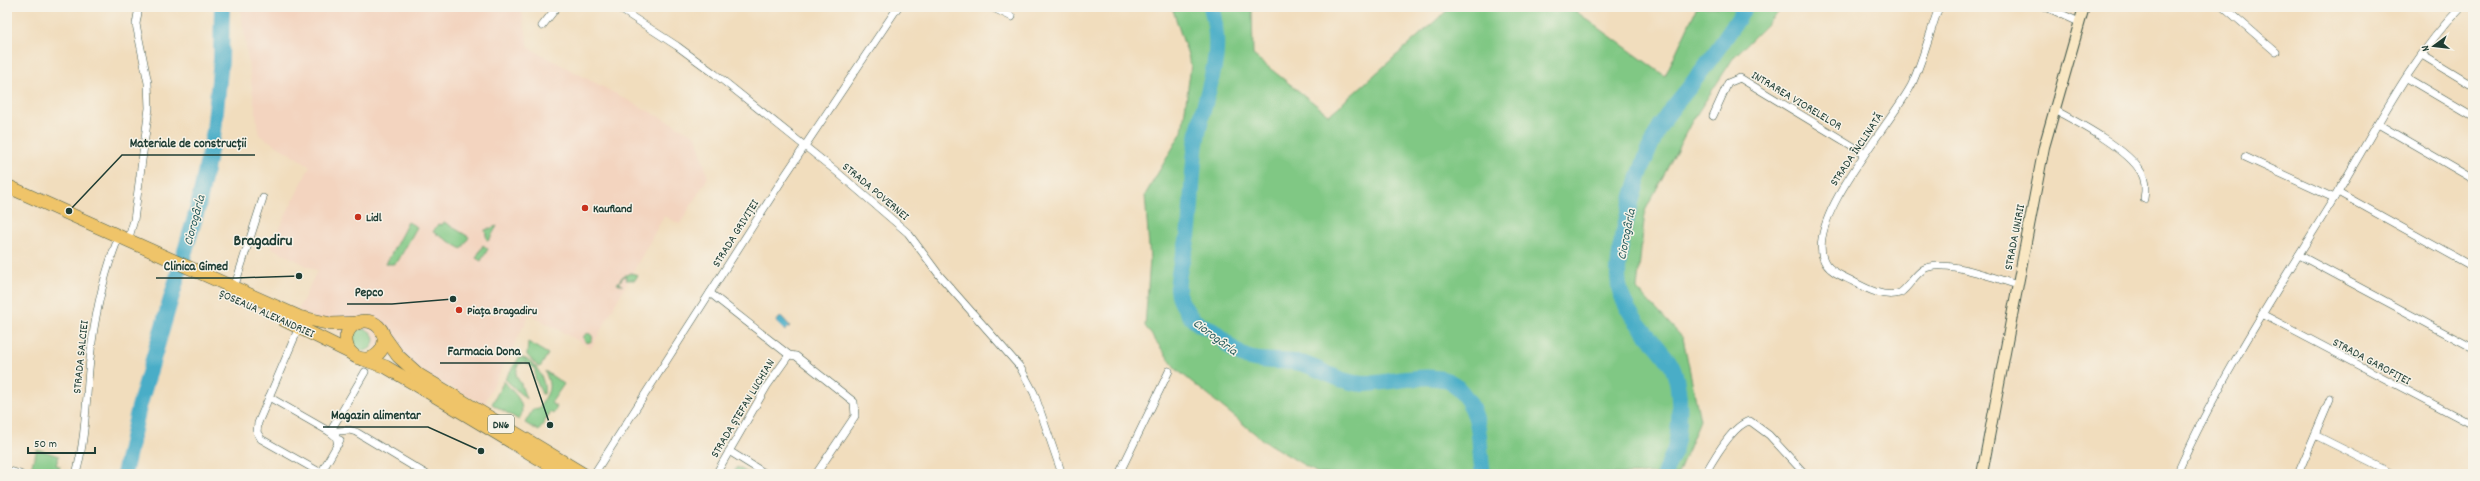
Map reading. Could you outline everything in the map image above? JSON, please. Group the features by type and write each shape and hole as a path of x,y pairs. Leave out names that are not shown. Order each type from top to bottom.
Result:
{"highway":[{"name":"ȘOSEAUA ALEXANDRIEI","path":"7,186 213,284 363,359 386,367 564,474"},
{"name":"ȘOSEAUA ALEXANDRIEI","path":"7,196 122,242"},
{"name":"ȘOSEAUA ALEXANDRIEI","path":"213,284 234,288 299,317 331,324 372,323 383,335 398,356 419,375 583,474"},
{"path":"351,353 348,348 347,336 351,327 358,323"},
{"path":"363,359 373,358 381,351 383,335"}],"main road":[{"name":"STRADA UNIRII","path":"1982,474 2044,146 2053,109 2084,7"}],"street":[{"name":"STRADA SALCIEI","path":"76,474 81,452 95,322 102,287 122,242 134,220 149,108 148,83 136,24 140,7"},
{"path":"542,26 557,7"},
{"name":"STRADA POVERNEI","path":"617,7 692,56 804,146 908,233 945,281 1008,351 1029,383 1062,474"},
{"name":"STRADA GRIVIȚEI","path":"594,474 804,146 898,7"},
{"path":"991,7 1012,17"},
{"name":"STRADA ÎNCLINATĂ","path":"1939,7 1912,84 1900,105 1864,153 1840,192 1823,236 1823,258 1831,270 1859,285 1887,294 1900,293 1920,273 1936,266 1954,268 2018,285"},
{"path":"2046,7 2079,22"},
{"path":"2224,7 2276,52"},
{"path":"2177,474 2220,389 2262,314 2407,78 2445,23 2461,7"},
{"path":"2422,55 2473,86"},
{"name":"INTRAREA VIORELELOR","path":"1713,116 1728,83 1740,78 1864,153"},
{"path":"2407,78 2473,117"},
{"path":"2053,109 2092,130 2133,163 2141,171 2145,182 2144,199"},
{"path":"2378,124 2473,179"},
{"path":"2245,157 2336,195 2473,267"},
{"name":"ȘOSEAUA ALEXANDRIEI","path":"234,288 263,198"},
{"path":"2299,255 2473,348"},
{"path":"710,293 789,355 796,356 852,399 855,406 855,416 816,474"},
{"name":"STRADA GAROFIȚEI","path":"2262,314 2473,425"},
{"path":"299,327 258,423 258,437 322,474 345,431"},
{"name":"STRADA ȘTEFAN LUCHIAN","path":"716,474 782,363 789,355"},
{"path":"1119,474 1170,371"},
{"path":"330,432 364,372"},
{"path":"269,397 330,432 336,437 338,444"},
{"path":"2298,474 2330,399"},
{"path":"1705,474 1728,439 1742,424 1750,421 1769,435 1805,474"},
{"path":"330,432 356,432 426,474"},
{"path":"2315,435 2393,474"},
{"path":"729,451 766,474"},
{"path":"7,470 20,474"}],"shaded area":[{"path":"240,7 521,7 529,48 696,136 708,177 680,224 664,216 591,348 530,314 484,404 298,310 317,271 270,247 310,166 259,135"}],"green space":[{"path":"1172,7 1252,7 1253,55 1329,115 1451,7 1570,7 1665,76 1697,7 1784,7 1734,57 1691,123 1645,211 1637,289 1683,338 1700,420 1678,474 1319,474 1264,441 1176,369 1145,326 1150,260 1145,195 1182,132 1191,65"},
{"path":"408,222 417,227 398,261 393,264 386,264"},
{"path":"444,222 469,237 462,249 433,232 438,224 442,225"},
{"path":"497,226 489,240 487,240 485,230"},
{"path":"483,245 488,249 481,261 476,258"},
{"path":"631,273 638,275 635,280 626,280 627,277 624,276 619,283 623,285 617,284 623,276"},
{"path":"363,329 371,332 374,340 371,348 363,351 355,348 352,340 355,332"},
{"path":"588,333 593,338 588,343 583,338"},
{"path":"528,342 548,354 541,366 538,367 527,355"},
{"path":"519,358 524,358 529,361 538,370 543,382 544,394 542,394 535,378 535,369 525,362 518,364 516,376 521,384 526,399 505,379"},
{"path":"545,371 564,384 551,403 557,407 553,414 550,412 539,431 525,423 533,409 539,408 548,393 549,382"},
{"path":"504,381 519,399 521,404 522,409 519,420 492,404"},
{"path":"37,449 59,456 56,465 60,466 58,474 43,474 30,470"},
{"path":"737,467 750,474 733,474"}],"water":[{"path":"781,316 790,326 785,331 776,322"}],"waterway":[{"name":"Ciorogârla","path":"124,474 139,407 198,207 214,131 221,60 222,7"},
{"name":"Ciorogârla","path":"1211,7 1215,26 1215,59 1213,74 1197,138 1188,236 1178,277 1179,293 1186,310 1195,321 1213,330 1236,352 1253,359 1297,362 1340,379 1364,384 1425,377 1448,381 1456,386 1465,397 1472,407 1476,417 1483,474"},
{"name":"Ciorogârla","path":"1664,474 1674,452 1678,430 1679,405 1676,380 1673,369 1668,360 1636,321 1624,301 1618,276 1622,240 1632,198 1654,138 1671,110 1718,49 1745,7"}],"place":[{"name":"Kaufland","path":"585,208"},
{"name":"Materiale de construcții","path":"69,211"},
{"name":"Lidl","path":"358,217"},
{"name":"Clinica Gimed","path":"299,276"},
{"name":"Pepco","path":"453,299"},
{"name":"Piața Bragadiru","path":"459,310"},
{"name":"Farmacia Dona","path":"550,425"},
{"name":"Magazin alimentar","path":"481,451"}],"district":[{"name":"Bragadiru","path":"263,239"}]}
